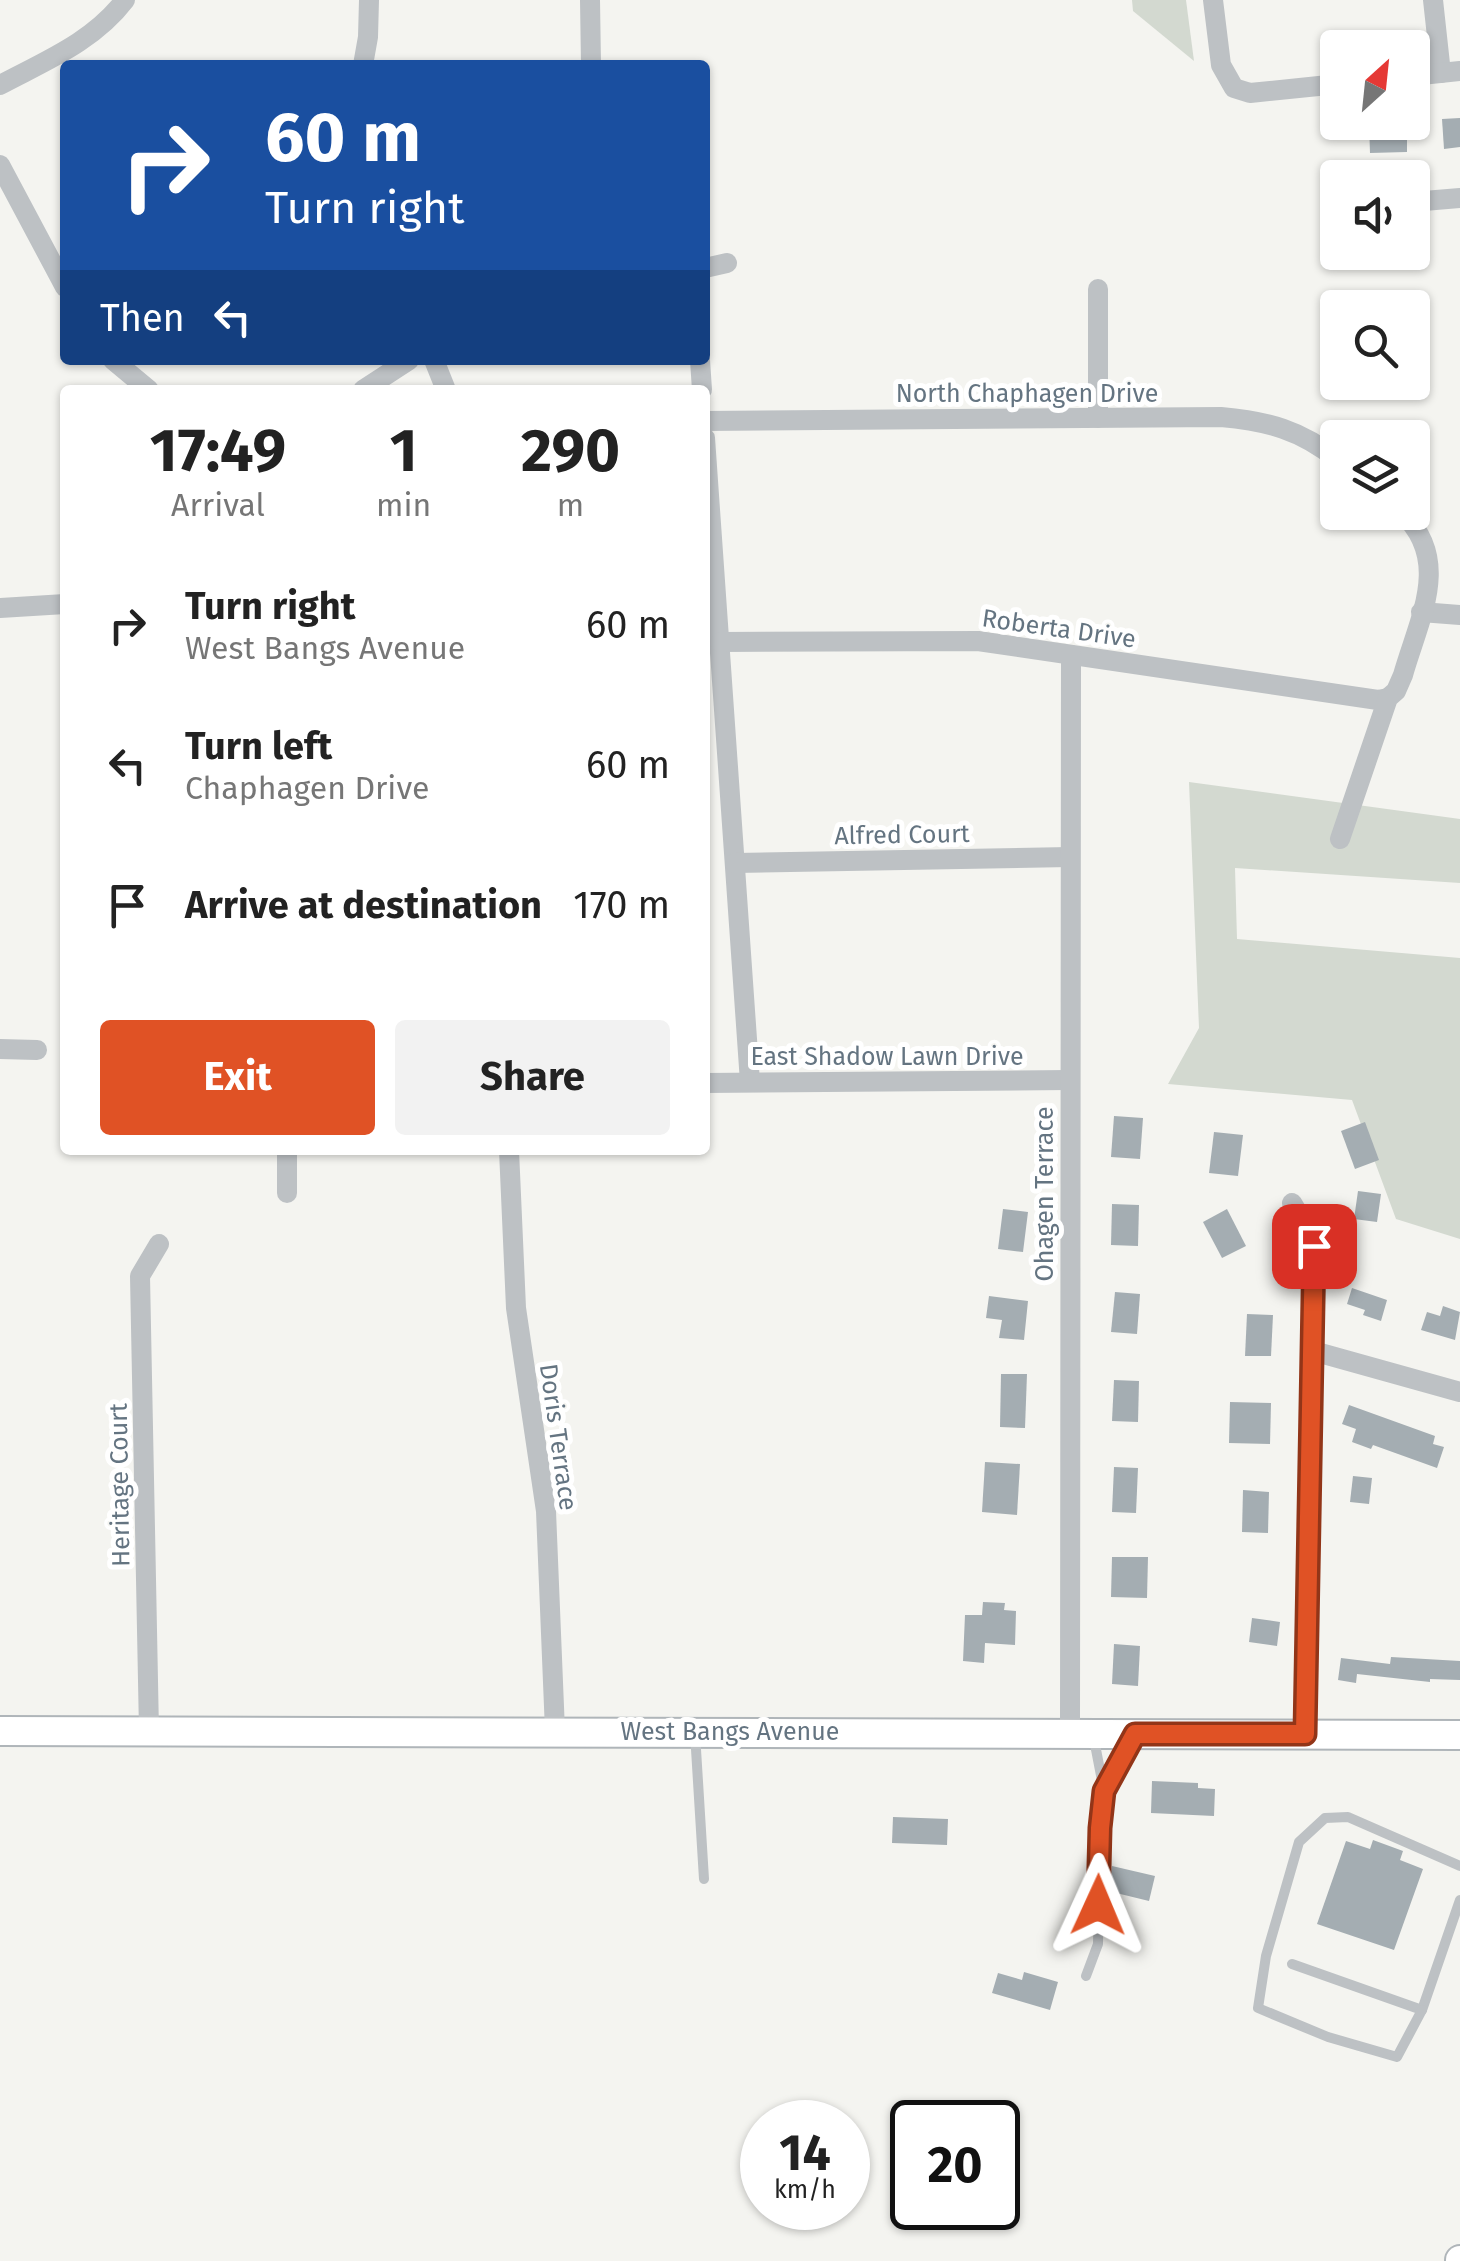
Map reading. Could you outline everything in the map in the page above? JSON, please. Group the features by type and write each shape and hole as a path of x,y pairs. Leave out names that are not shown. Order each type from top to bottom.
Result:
{"street":[{"path":"0,85 79,43 98,29 124,0"},
{"path":"364,60 369,0"},
{"path":"590,0 591,60"},
{"path":"1213,0 1221,65 1234,88 1250,93 1320,86"},
{"path":"1433,0 1450,72"},
{"path":"0,166 60,278"},
{"path":"1430,200 1460,198"},
{"path":"710,267 727,263"},
{"path":"1098,289 1098,418"},
{"path":"119,365 143,385"},
{"path":"371,385 401,365"},
{"name":"North Chaphagen Drive","path":"710,421 1260,420 1302,434 1320,447"},
{"path":"710,506 750,1082"},
{"path":"1340,840 1388,698 1396,691 1402,675 1430,577 1430,559 1415,530"},
{"path":"0,608 60,604"},
{"path":"1421,612 1460,615"},
{"name":"Roberta Drive","path":"720,642 950,639 1378,700 1388,698"},
{"name":"Ohagen Terrace","path":"1071,654 1069,1080 1081,1733"},
{"name":"Alfred Court","path":"734,863 1070,858"},
{"path":"0,1049 37,1050"},
{"name":"East Shadow Lawn Drive","path":"710,1082 1069,1080"},
{"path":"286,1155 287,1193"},
{"name":"Doris Terrace","path":"509,1155 516,1308 546,1511 555,1731"},
{"path":"1292,1204 1315,1254 1305,1734"},
{"name":"Heritage Court","path":"149,1731 140,1276 159,1244"},
{"path":"1313,1350 1460,1392"},
{"name":"West Bangs Avenue","path":"0,1730 1460,1735"}],"lane":[{"path":"695,1732 704,1879"},
{"path":"1081,1733 1104,1791"},
{"path":"1086,1976 1098,1944 1104,1791 1135,1734"},
{"path":"1460,1866 1348,1817 1325,1818 1298,1842 1266,1956 1258,2008 1328,2037 1398,2057 1422,2010 1460,1900"},
{"path":"1292,1964 1422,2010"}],"shaded area":[{"path":"1132,0 1186,0 1194,61 1133,11"},
{"path":"1189,782 1460,819 1460,883 1235,868 1237,939 1460,958 1460,1239 1396,1219 1352,1100 1168,1084 1199,1028"}],"building":[{"path":"1460,118 1460,147 1444,149 1442,119"},
{"path":"1370,140 1407,140 1407,152 1370,153"},
{"path":"1114,1116 1143,1118 1140,1159 1111,1157"},
{"path":"1365,1122 1379,1160 1355,1169 1341,1131"},
{"path":"1214,1132 1243,1135 1238,1176 1209,1173"},
{"path":"1358,1191 1381,1194 1377,1222 1354,1219"},
{"path":"1112,1204 1139,1205 1138,1246 1111,1245"},
{"path":"1003,1209 1028,1212 1023,1252 998,1249"},
{"path":"1227,1209 1246,1246 1222,1258 1203,1222"},
{"path":"1352,1288 1387,1300 1381,1321 1347,1304"},
{"path":"1115,1292 1140,1294 1137,1334 1111,1332"},
{"path":"989,1296 1028,1301 1024,1340 999,1338 1002,1320 986,1318"},
{"path":"1443,1306 1460,1312 1455,1340 1421,1330 1427,1312 1440,1316"},
{"path":"1247,1314 1273,1315 1271,1356 1245,1356"},
{"path":"1001,1374 1027,1374 1025,1428 1000,1427"},
{"path":"1114,1380 1139,1381 1138,1422 1112,1421"},
{"path":"1230,1402 1271,1403 1270,1444 1229,1443"},
{"path":"1349,1405 1435,1436 1433,1444 1444,1447 1437,1468 1373,1445 1371,1449 1352,1442 1356,1429 1342,1424"},
{"path":"985,1462 1020,1464 1017,1515 982,1512"},
{"path":"1114,1467 1138,1468 1136,1513 1112,1512"},
{"path":"1353,1476 1372,1478 1369,1504 1350,1502"},
{"path":"1243,1490 1269,1492 1268,1533 1242,1532"},
{"path":"1112,1557 1148,1557 1147,1598 1111,1597"},
{"path":"983,1602 1005,1603 1004,1610 1016,1611 1015,1645 985,1643 984,1663 963,1661 965,1615 982,1615"},
{"path":"1252,1618 1280,1622 1277,1646 1249,1642"},
{"path":"1114,1644 1140,1646 1138,1686 1112,1684"},
{"path":"1391,1657 1460,1661 1460,1680 1430,1682 1357,1674 1356,1683 1338,1680 1341,1658 1390,1664"},
{"path":"1152,1781 1198,1783 1198,1788 1215,1789 1214,1816 1151,1813"},
{"path":"893,1817 948,1819 947,1845 892,1843"},
{"path":"1373,1840 1403,1851 1400,1860 1423,1869 1394,1950 1317,1924 1346,1841 1370,1849"},
{"path":"1112,1866 1155,1876 1149,1901 1108,1891"},
{"path":"1024,1972 1058,1982 1050,2010 992,1993 998,1973 1022,1980"}],"route":[{"path":"1098,1905 1104,1791 1135,1734 1305,1734 1314,1246"}]}
